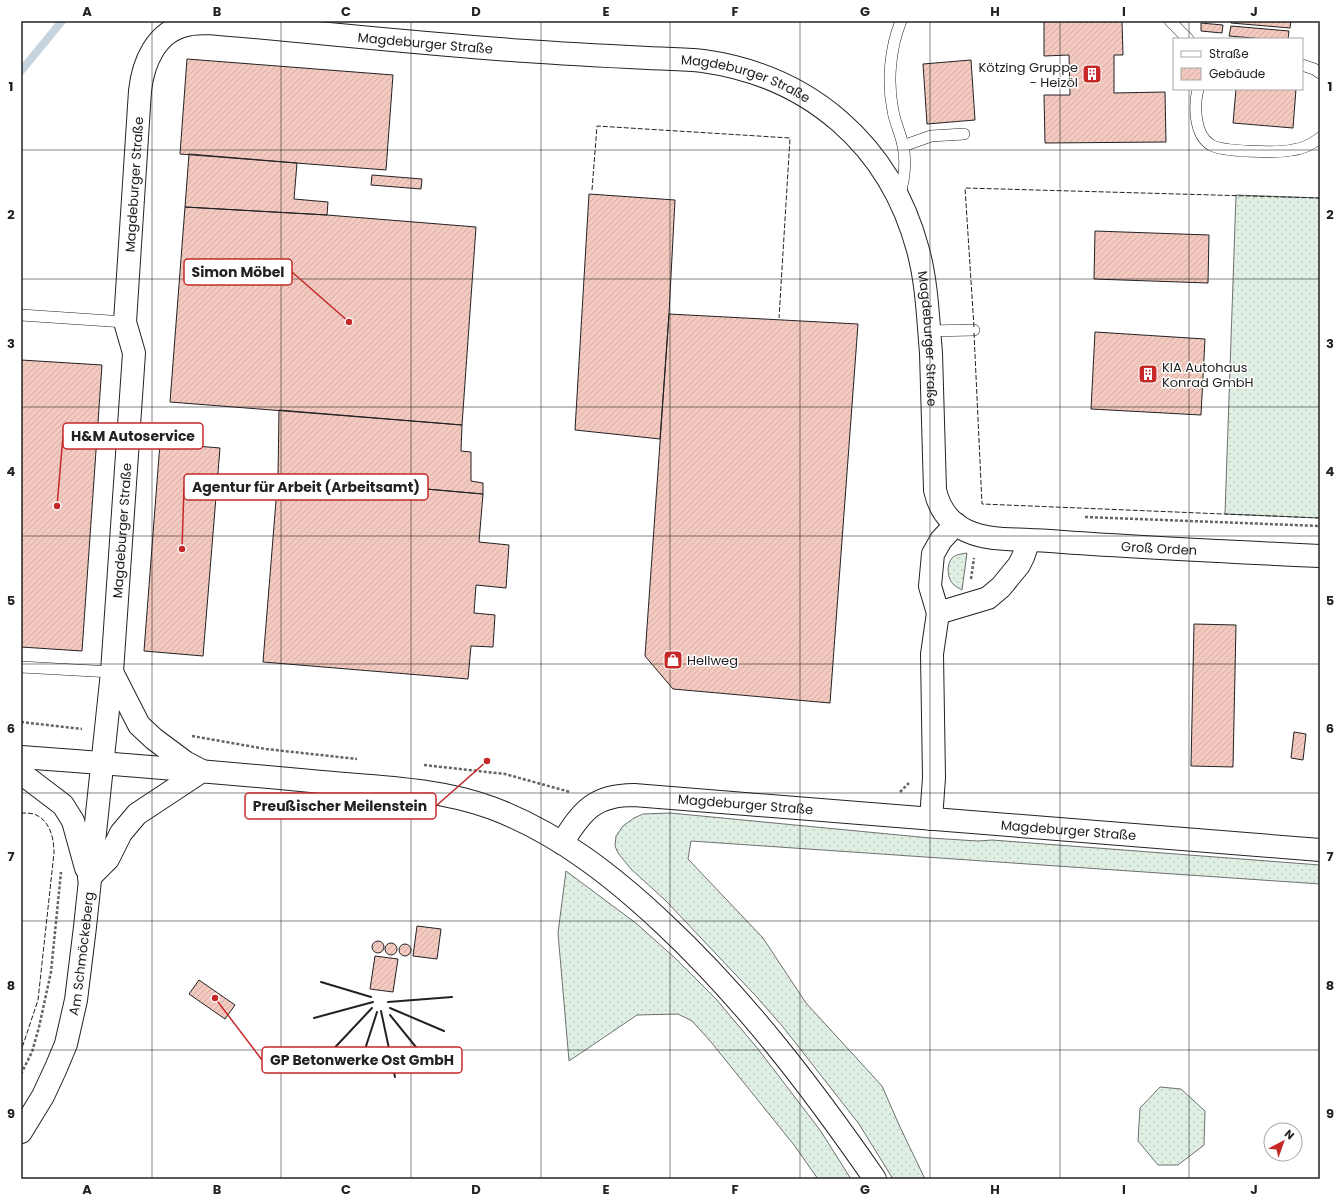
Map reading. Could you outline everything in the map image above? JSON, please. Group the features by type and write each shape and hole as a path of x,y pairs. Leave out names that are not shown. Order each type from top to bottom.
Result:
{"street":[{"name":"Magdeburger Straße","path":"102,762 112,672 134,353 125,322 142,75 151,53 161,41 177,28 187,25 209,23 525,51 702,61 733,67 764,77 785,85 807,97 829,112 851,131 868,150 883,171 908,218 918,251 924,283 929,331 935,490 937,500 948,518 966,531 998,539"},
{"path":"931,819 934,778 932,654 938,613 930,586 933,554 940,540 956,524"},
{"name":"Groß Orden","path":"998,539 1320,556"},
{"path":"938,613 988,598 1001,587 1019,565 1029,540"},
{"path":"112,672 139,725 154,739 185,762 202,771"},
{"path":"21,757 102,762 423,791 441,794 493,809 525,822 562,843 601,869 649,909 694,953 741,1004 786,1058 826,1109 875,1179"},
{"name":"Am Schmöckeberg","path":"21,1132 43,1096 66,1044 76,1000 102,762"},
{"path":"21,773 63,806 73,821 89,878 108,859 121,833 137,814 202,771"},
{"name":"Magdeburger Straße","path":"562,843 576,820 601,800 615,796 634,795 1320,850"}],"lane":[{"path":"898,198 905,170 905,161 903,146 892,109 890,83 894,41 901,21"},
{"path":"1170,21 1187,38"},
{"path":"1303,64 1320,73"},
{"path":"1198,90 1196,117 1197,126 1201,134 1210,145 1221,149 1279,151 1302,148 1310,145 1320,138"},
{"path":"903,146 931,136 964,134"},
{"path":"21,315 125,322"},
{"path":"929,331 974,330"},
{"path":"21,667 112,672"}],"path":[{"path":"1078,517 1320,526"},
{"path":"968,603 977,534"},
{"path":"21,722 105,731"},
{"path":"186,735 266,750 358,759"},
{"path":"419,765 506,774 601,800"},
{"path":"21,1074 32,1052 51,972 61,871"}],"green space":[{"path":"1236,195 1320,198 1320,518 1225,514"},
{"path":"967,553 962,590 955,586 950,579 948,568 952,558 959,554"},
{"path":"670,813 930,838 978,841 992,840 1320,865 1320,884 691,841 688,859 763,938 806,1003 882,1086 925,1179 893,1179 859,1124 783,1027 754,994 666,901 631,869 618,853 615,846 616,836 623,826 634,818 643,814"},
{"path":"566,871 637,924 675,958 716,999 758,1049 820,1130 851,1179 818,1179 794,1145 711,1042 692,1021 678,1014 637,1015 569,1061 558,933"},
{"path":"1160,1087 1181,1089 1205,1111 1204,1145 1178,1165 1158,1165 1138,1141 1140,1108"}],"building":[{"name":"Kötzing Gruppe - Heizöl","path":"1044,21 1122,21 1123,55 1114,55 1114,93 1165,92 1166,142 1045,143 1044,95 1070,95 1069,55 1044,56"},
{"path":"1231,21 1291,21 1290,28 1231,23"},
{"path":"1201,23 1223,25 1222,33 1201,31"},
{"path":"1231,26 1289,31 1288,38 1229,36"},
{"path":"187,59 393,75 386,170 180,154"},
{"path":"971,60 975,120 927,124 923,64"},
{"path":"1236,90 1296,90 1293,128 1233,123"},
{"path":"189,154 297,163 294,199 328,202 327,215 185,207"},
{"path":"372,175 422,179 421,189 371,185"},
{"path":"589,194 675,200 660,439 575,430"},
{"path":"185,207 327,215 476,227 462,425 170,402"},
{"path":"1095,231 1209,235 1208,283 1094,279"},
{"path":"669,314 858,324 830,703 673,689 645,656"},
{"name":"KIA Autohaus Konrad GmbH","path":"1095,332 1205,339 1201,415 1091,409"},
{"path":"21,360 102,365 82,651 21,647"},
{"path":"279,410 462,425 461,451 471,452 471,481 483,483 483,494 278,476"},
{"path":"160,443 220,448 203,656 144,651"},
{"path":"278,476 483,494 479,542 509,545 506,588 476,585 474,613 495,615 493,647 471,646 468,679 263,662"},
{"path":"1194,624 1236,625 1233,767 1191,766"},
{"path":"1294,732 1306,734 1303,760 1291,758"},
{"path":"417,926 441,929 437,959 413,956"},
{"path":"376,941 380,941 384,947 380,953 376,953 372,949 372,945"},
{"path":"389,943 393,943 397,949 393,955 389,955 385,951 385,947"},
{"path":"403,944 407,944 411,950 407,956 403,956 399,952 399,948"},
{"path":"375,956 398,959 393,992 370,989"},
{"path":"199,980 235,1005 225,1019 189,994"}],"waterway":[{"path":"21,71 62,21"}],"fence":[{"path":"592,190 597,126 790,138 779,318"},
{"path":"974,327 965,188 1320,198"},
{"path":"974,333 982,504 1320,518"},
{"path":"21,813 34,814 44,821 52,836 54,853 38,1000 21,1051"}],"wall":[{"path":"321,982 371,997"},
{"path":"388,1002 452,997"},
{"path":"314,1018 373,1002"},
{"path":"325,1058 372,1008"},
{"path":"390,1008 444,1031"},
{"path":"381,1011 395,1077"},
{"path":"358,1071 377,1012"},
{"path":"390,1015 428,1062"}],"place":[{"name":"Kötzing Gruppe - Heizöl","path":"1092,74"},
{"name":"Simon Möbel","path":"349,322"},
{"name":"KIA Autohaus Konrad GmbH","path":"1148,374"},
{"name":"H&M Autoservice","path":"57,506"},
{"name":"Agentur für Arbeit (Arbeitsamt)","path":"182,549"},
{"name":"Hellweg","path":"673,660"},
{"name":"Preußischer Meilenstein","path":"487,761"},
{"name":"GP Betonwerke Ost GmbH","path":"215,998"}]}
